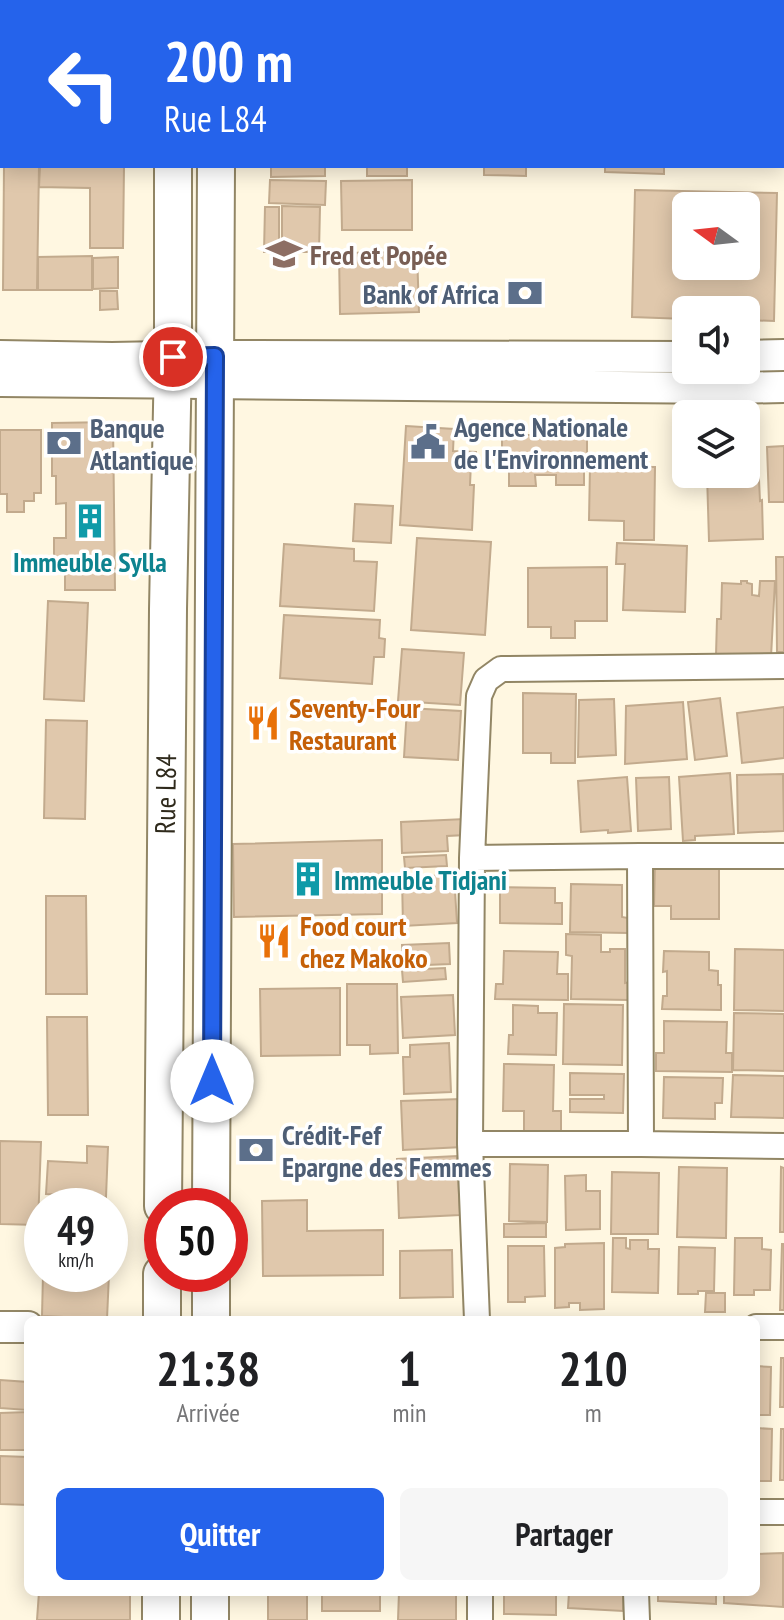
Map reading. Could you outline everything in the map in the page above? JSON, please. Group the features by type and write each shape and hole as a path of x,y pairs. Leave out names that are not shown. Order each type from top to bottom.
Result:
{"main road":[{"name":"Rue L84","path":"163,1188 173,168"},
{"name":"Rue L84","path":"211,1188 216,168"},
{"path":"162,1292 162,1316"},
{"path":"211,1292 211,1316"},
{"path":"161,1596 161,1620"},
{"path":"210,1596 210,1620"}],"street":[{"path":"760,356 784,355"},
{"path":"0,356 112,358 172,369"},
{"path":"0,381 172,369 672,357"},
{"path":"215,369 729,388 784,387"},
{"path":"477,1316 470,1144 472,858 479,696 486,680 501,669 784,666"},
{"path":"640,856 641,1144"},
{"path":"472,858 784,856"},
{"path":"470,1144 784,1146"},
{"path":"0,1327 24,1327"},
{"path":"760,1327 784,1327"},
{"path":"760,1512 784,1512"},
{"path":"480,1596 480,1620"},
{"path":"636,1596 637,1620"}],"building":[{"path":"4,168 39,168 37,290 3,290"},
{"path":"40,168 124,168 123,248 90,248 90,188 39,187"},
{"path":"271,168 325,168 325,176 271,177"},
{"path":"367,168 407,168 407,176 367,176"},
{"path":"484,168 526,168 526,176 484,175"},
{"path":"605,168 664,168 664,174 605,172"},
{"path":"270,180 326,181 325,205 269,203"},
{"path":"412,180 412,230 342,230 341,181"},
{"path":"635,190 730,192 672,192 672,280 760,280 760,193 777,193 774,321 760,320 760,296 672,296 672,318 632,317"},
{"path":"282,206 320,207 319,252 282,252"},
{"path":"265,207 279,207 279,252 264,252"},
{"path":"417,252 419,312 340,314 339,253"},
{"path":"92,256 92,290 38,290 38,257"},
{"path":"118,257 118,288 93,289 93,258"},
{"path":"100,291 117,291 118,309 100,310"},
{"name":"Immeuble Sylla","path":"113,422 115,590 65,590 65,567 54,568 54,538 66,538 66,503 56,504 56,476 52,476 52,423"},
{"path":"406,426 454,429 453,451 476,452 476,462 471,462 470,485 474,485 472,530 400,525"},
{"path":"0,430 41,430 41,493 34,493 34,501 24,501 24,512 7,512 7,494 0,494"},
{"path":"502,435 587,435 584,485 556,485 556,475 535,475 536,486 509,486 509,471 502,471"},
{"path":"784,446 784,502 769,502 767,447"},
{"path":"590,466 655,467 654,540 624,540 624,521 589,520"},
{"path":"707,488 759,488 763,539 709,541"},
{"path":"355,504 393,506 391,543 353,541"},
{"path":"417,538 491,542 485,635 411,630"},
{"path":"617,543 687,546 685,612 623,610 625,564 616,564"},
{"path":"284,544 354,549 354,561 377,562 374,611 280,606"},
{"path":"776,557 784,557 784,652 777,652"},
{"path":"607,567 607,621 575,621 575,638 551,638 551,627 528,627 528,568"},
{"path":"741,581 752,584 752,595 759,596 760,581 775,581 771,657 716,655 722,583 741,584"},
{"path":"48,601 88,603 84,701 44,699"},
{"path":"284,615 380,620 379,638 385,639 384,657 374,657 372,684 280,678"},
{"path":"402,649 464,653 460,705 398,701"},
{"path":"523,693 576,694 575,763 551,763 551,753 523,753"},
{"path":"720,698 727,756 695,760 688,702"},
{"path":"614,699 616,755 578,757 579,700"},
{"path":"683,702 687,759 625,764 626,706"},
{"path":"784,707 784,758 742,763 737,713"},
{"path":"407,708 461,711 458,760 404,757"},
{"path":"46,720 87,721 85,819 44,818"},
{"path":"730,773 734,834 695,836 695,840 683,841 679,777"},
{"path":"783,774 784,831 738,833 737,775"},
{"path":"627,777 631,831 581,832 578,781"},
{"path":"669,777 671,829 638,831 636,778"},
{"path":"465,819 466,835 447,836 448,851 402,853 401,822"},
{"name":"Immeuble Tidjani","path":"382,840 382,914 234,917 233,844"},
{"path":"446,855 447,866 405,868 404,857"},
{"path":"655,863 719,864 719,919 671,919 671,906 654,906"},
{"path":"454,875 457,923 403,926 402,877"},
{"path":"571,884 622,885 622,917 628,918 628,933 570,932"},
{"path":"500,887 555,888 555,903 562,903 562,924 500,923"},
{"path":"46,896 86,896 87,994 46,994"},
{"path":"566,934 601,935 601,952 625,949 625,983 630,982 629,1000 571,999 572,956 566,955"},
{"path":"449,943 450,964 403,966 402,945"},
{"path":"735,949 784,950 784,1011 734,1010"},
{"path":"504,951 558,952 557,974 568,974 568,1000 495,999 496,984 503,984"},
{"path":"664,951 709,952 709,970 718,971 718,985 721,985 721,1010 662,1009 663,996 667,996"},
{"path":"445,968 446,979 403,982 402,970"},
{"path":"347,984 397,984 398,1053 370,1054 370,1045 347,1045"},
{"path":"340,988 340,1055 261,1056 260,989"},
{"path":"453,995 455,1035 403,1038 401,997"},
{"path":"564,1004 623,1005 622,1065 563,1064"},
{"path":"513,1005 538,1006 538,1013 557,1013 556,1055 508,1054 509,1035 513,1035"},
{"path":"734,1013 784,1014 784,1071 733,1070"},
{"path":"47,1017 87,1017 88,1115 48,1115"},
{"path":"664,1021 727,1022 726,1053 732,1053 732,1072 656,1071 656,1053 664,1053"},
{"path":"449,1043 451,1092 404,1094 403,1057 410,1057 410,1045"},
{"path":"504,1064 554,1065 553,1111 561,1111 561,1133 524,1133 524,1111 503,1111"},
{"path":"570,1073 624,1074 623,1113 570,1112 570,1099 604,1099 604,1095 570,1095"},
{"path":"733,1075 784,1076 784,1118 731,1117"},
{"path":"664,1077 723,1078 722,1103 715,1103 715,1119 663,1118"},
{"path":"461,1099 463,1147 403,1150 401,1101"},
{"path":"0,1141 41,1142 39,1188 24,1188 24,1225 0,1224"},
{"path":"87,1146 108,1147 106,1188 46,1188 48,1161 87,1163"},
{"path":"457,1156 460,1215 399,1218 397,1159"},
{"path":"510,1164 548,1165 547,1222 509,1221"},
{"path":"679,1167 727,1168 726,1238 677,1237"},
{"path":"781,1167 784,1168 784,1232 780,1232"},
{"path":"612,1172 659,1173 658,1234 611,1234"},
{"path":"586,1175 586,1191 600,1191 600,1229 566,1230 565,1176"},
{"path":"307,1200 307,1231 383,1230 383,1275 263,1276 262,1201"},
{"path":"546,1223 546,1237 504,1237 504,1224"},
{"path":"613,1238 626,1238 626,1248 630,1249 630,1240 648,1240 648,1249 659,1249 658,1293 612,1292"},
{"path":"735,1238 762,1238 762,1249 771,1250 770,1290 754,1290 754,1295 734,1295"},
{"path":"604,1243 604,1309 580,1310 580,1303 555,1308 555,1248 565,1247 565,1244"},
{"path":"782,1244 784,1310 780,1310"},
{"path":"508,1246 544,1246 545,1296 525,1297 525,1302 508,1302"},
{"path":"679,1247 715,1248 714,1291 678,1294"},
{"path":"452,1250 453,1297 400,1298 400,1251"},
{"path":"43,1292 108,1292 107,1316 42,1316"},
{"path":"706,1293 725,1293 725,1312 705,1312"},
{"path":"781,1358 784,1358 784,1407 780,1407"},
{"path":"760,1366 771,1367 770,1415 760,1415"},
{"path":"0,1380 24,1382 24,1410 0,1408"},
{"path":"24,1412 24,1450 0,1450 0,1413"},
{"path":"760,1428 772,1429 771,1481 760,1481"},
{"path":"781,1429 784,1429 784,1480 780,1480"},
{"path":"0,1456 24,1457 24,1505 0,1504"},
{"path":"783,1553 783,1607 724,1603 724,1596 760,1596 760,1554"},
{"path":"39,1596 130,1596 130,1620 37,1620"},
{"path":"268,1596 307,1596 307,1620 268,1620"},
{"path":"322,1596 380,1596 380,1611 322,1611"},
{"path":"399,1596 456,1596 456,1620 398,1620"},
{"path":"504,1596 556,1596 556,1615 504,1614"},
{"path":"569,1596 624,1596 623,1611 568,1608"},
{"path":"658,1596 716,1596 716,1604 658,1601"}],"place":[{"name":"Fred et Popée","path":"284,254"},
{"name":"Bank of Africa","path":"525,293"},
{"name":"Agence Nationale de l'Environnement","path":"428,442"},
{"name":"Banque Atlantique","path":"64,443"},
{"name":"Immeuble Sylla","path":"90,521"},
{"name":"Seventy-Four Restaurant","path":"263,723"},
{"name":"Immeuble Tidjani","path":"308,879"},
{"name":"Food court chez Makoko","path":"274,941"},
{"name":"Crédit-Fef Epargne des Femmes","path":"256,1150"}],"route":[{"path":"173,357 215,356 212,1081"}]}
